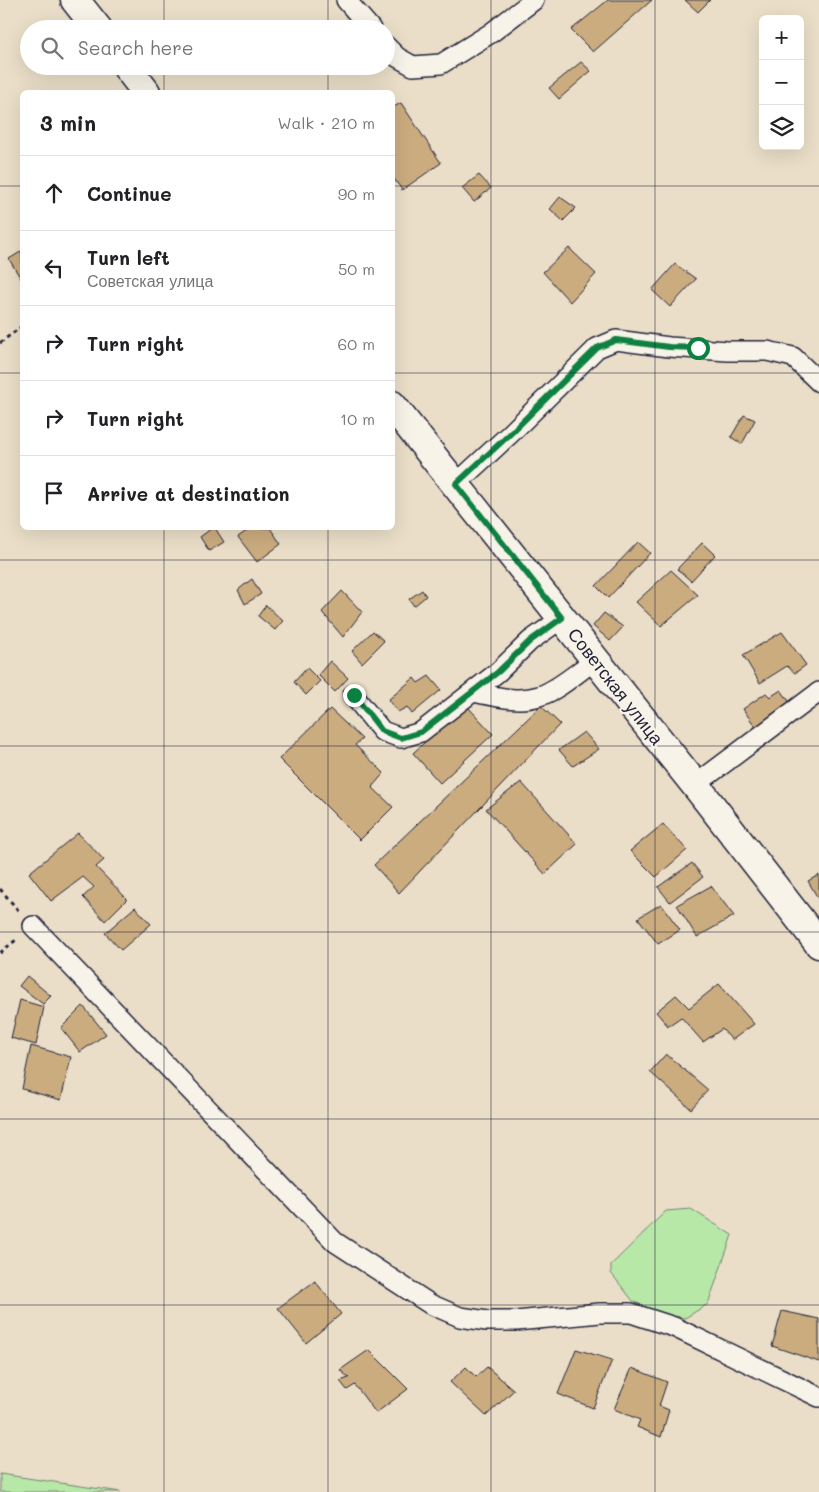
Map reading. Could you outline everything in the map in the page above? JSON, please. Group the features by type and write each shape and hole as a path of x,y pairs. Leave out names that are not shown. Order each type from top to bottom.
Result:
{"main road":[{"path":"75,0 91,20"},
{"path":"133,75 144,90"},
{"name":"Советская улица","path":"395,409 596,660 819,944"}],"street":[{"path":"346,0 363,20"},
{"path":"395,56 413,66 441,64 491,33 534,0"},
{"path":"456,484 510,434 597,348 616,340 669,347 767,350 793,358 819,382"},
{"path":"354,695 382,731 401,738 421,732 498,672 530,641 562,618"},
{"path":"473,692 503,698 539,696 555,688 596,660"},
{"path":"695,785 819,692"},
{"path":"33,926 335,1242 430,1304 460,1316 487,1321 516,1321 600,1313 631,1313 674,1327 819,1397"}],"path":[{"path":"0,343 20,328"},
{"path":"0,889 33,926"}],"green space":[{"path":"691,1209 732,1235 708,1304 685,1318 661,1314 633,1301 611,1273 611,1265 666,1211"},
{"path":"0,1474 121,1492 0,1492"}],"building":[{"path":"608,0 652,0 593,52 571,30"},
{"path":"685,0 710,0 698,12"},
{"path":"581,62 591,71 559,99 549,88"},
{"path":"401,103 441,163 402,190 395,180 395,106"},
{"path":"479,175 491,188 474,202 462,188"},
{"path":"560,197 576,208 563,221 550,209"},
{"path":"569,248 596,274 570,302 543,272"},
{"path":"20,252 20,277 9,259"},
{"path":"675,264 696,279 670,307 652,290"},
{"path":"744,415 755,420 742,444 731,437"},
{"path":"209,530 216,530 224,542 209,551 200,537"},
{"path":"248,530 271,530 281,544 257,562 238,537"},
{"path":"638,542 650,553 608,598 596,586"},
{"path":"702,543 715,555 691,581 677,569"},
{"path":"671,570 698,595 661,626 636,602"},
{"path":"252,579 261,594 245,604 238,590"},
{"path":"422,590 426,596 414,606 409,599"},
{"path":"342,591 362,612 343,637 322,612"},
{"path":"266,605 283,621 275,630 258,616"},
{"path":"604,613 623,627 610,641 593,626"},
{"path":"373,631 384,641 362,663 352,651"},
{"path":"782,632 806,665 795,673 787,666 760,683 743,655"},
{"path":"330,661 348,678 335,692 318,675"},
{"path":"307,668 320,681 306,695 294,682"},
{"path":"429,676 441,690 412,714 407,707 398,712 388,700 414,678 418,683"},
{"path":"781,690 791,704 757,729 743,709 766,693 770,697"},
{"path":"466,705 493,734 440,783 413,753"},
{"path":"541,706 560,724 399,893 374,865"},
{"path":"330,709 362,739 355,745 384,773 372,787 393,807 360,840 279,759"},
{"path":"584,732 599,749 573,766 559,750"},
{"path":"521,782 577,844 545,874 486,809"},
{"path":"663,824 687,850 656,877 630,851"},
{"path":"78,833 104,860 96,867 127,899 105,921 83,897 94,887 83,877 51,901 29,873"},
{"path":"692,863 703,877 670,902 658,887"},
{"path":"819,875 819,900 808,881"},
{"path":"711,886 734,916 697,937 677,905"},
{"path":"661,904 680,930 658,944 638,918"},
{"path":"135,907 151,924 121,950 105,933"},
{"path":"27,976 51,996 43,1004 19,986"},
{"path":"719,984 754,1024 732,1040 722,1029 703,1042 681,1017 668,1026 656,1012 676,995 689,1008"},
{"path":"20,1000 44,1007 36,1045 11,1038"},
{"path":"83,1006 106,1034 80,1052 61,1028"},
{"path":"31,1046 71,1057 61,1100 22,1089"},
{"path":"666,1054 708,1090 691,1109 650,1072"},
{"path":"315,1281 341,1314 306,1343 278,1308"},
{"path":"782,1311 819,1319 819,1362 772,1346"},
{"path":"576,1349 612,1360 593,1408 558,1394"},
{"path":"369,1350 408,1389 376,1413 355,1385 347,1390 340,1381 349,1378 340,1370"},
{"path":"466,1367 476,1377 487,1367 514,1390 486,1416 450,1382"},
{"path":"632,1368 667,1382 659,1406 669,1410 661,1437 637,1427 640,1420 614,1409"}],"route":[{"path":"354,695 382,731 401,738 421,732 498,672 530,641 562,618 456,484 558,388 597,348 616,340 669,347 698,348"}]}
